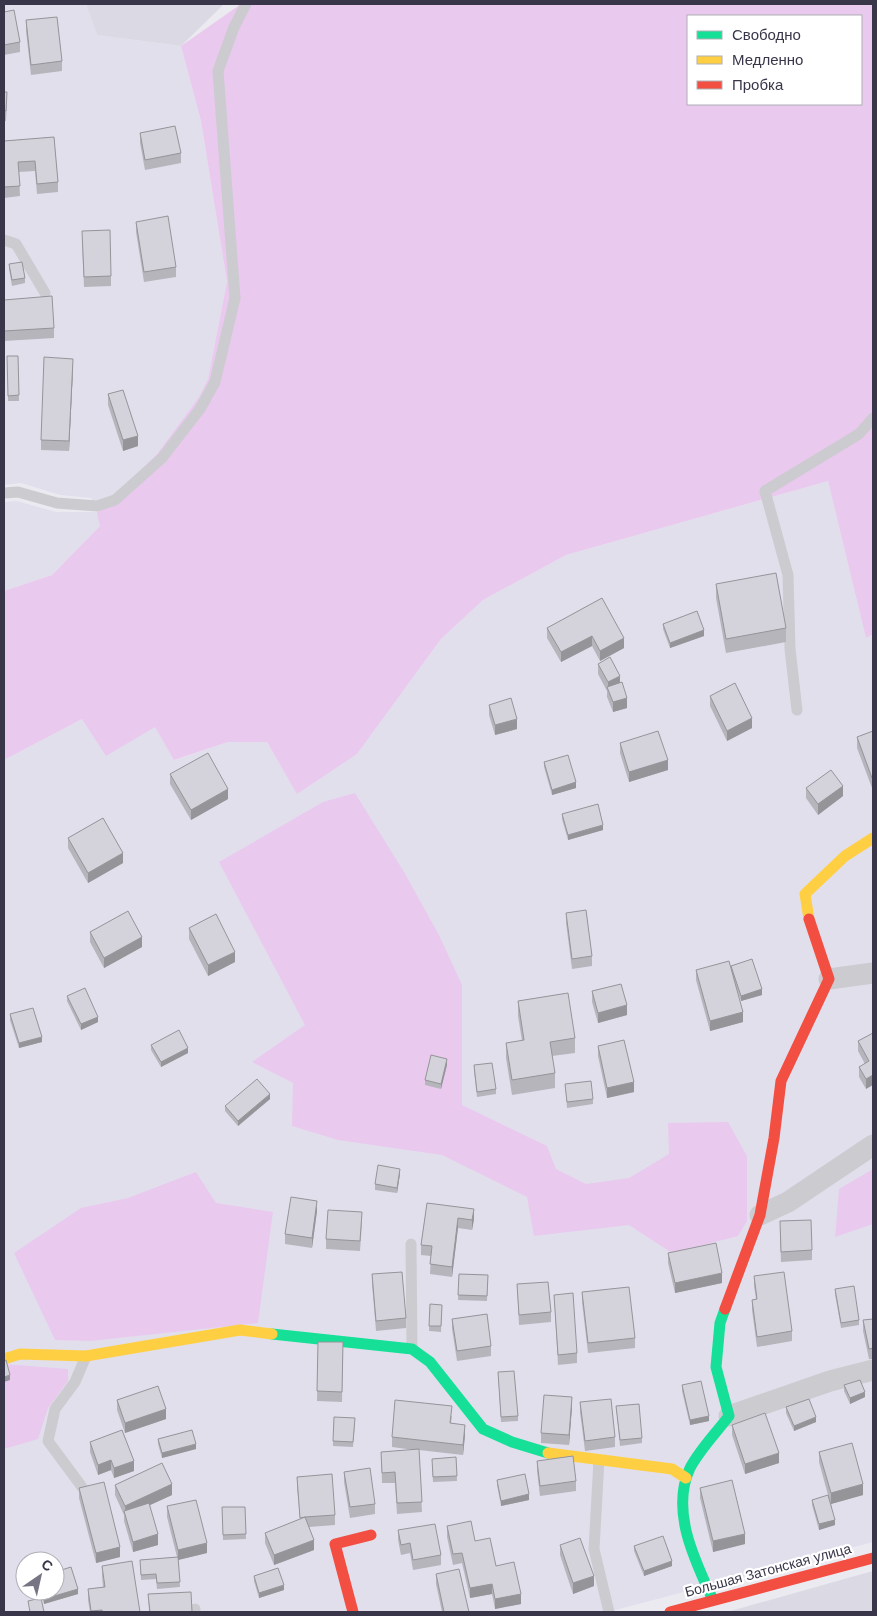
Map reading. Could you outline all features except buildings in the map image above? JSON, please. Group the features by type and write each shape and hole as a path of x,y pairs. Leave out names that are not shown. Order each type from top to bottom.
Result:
{"street":[{"path":"729,1416 716,1367 720,1323 760,1216 774,1138 781,1081 829,979 807,914 805,894 845,856 873,838"},
{"path":"829,979 873,973"},
{"path":"760,1216 788,1202 873,1145"},
{"path":"4,1359 20,1354 86,1356 240,1330 412,1349 430,1362 483,1429 512,1442 542,1452 672,1469 686,1478"},
{"path":"714,1600 698,1566 682,1512 686,1478 696,1459 729,1416 830,1381 873,1370"},
{"path":"353,1612 335,1544 371,1535"},
{"name":"Большая Затонская улица","path":"670,1612 873,1558"}],"lane":[{"path":"4,493 18,492 57,502 97,506 116,500 162,458 200,409 215,382 235,298 218,71 234,27 246,4"},
{"path":"4,240 16,244 45,293"},
{"path":"797,710 790,649 788,575 765,491 859,434 873,418"},
{"path":"411,1244 412,1349"},
{"path":"82,1487 48,1441 55,1409 75,1382 86,1356"},
{"path":"599,1460 594,1548 609,1612"}],"shaded area":[{"path":"4,4 86,4 97,35 181,46 201,121 227,282 208,379 199,397 157,454 114,496 100,526 52,575 4,591 4,502 17,501 56,512 97,512 91,498 60,495 21,483 4,485"},
{"path":"86,4 224,4 181,46 97,35"},
{"path":"241,4 873,4 873,634 866,638 828,481 566,555 483,600 441,639 357,754 297,794 267,742 228,742 174,760 155,727 106,756 82,719 4,760 4,591 52,575 100,526 97,513 157,454 199,397 208,379 227,282 201,121 181,46"},
{"path":"828,481 866,637 873,634 873,1542 608,1612 4,1612 4,760 82,719 156,727 175,760 228,742 267,742 297,793 357,754 441,639 483,600 566,555"},
{"path":"355,793 404,872 439,935 462,985 462,1105 547,1146 556,1169 586,1184 629,1178 669,1154 668,1123 728,1122 747,1156 747,1221 738,1236 672,1253 629,1225 534,1236 527,1197 442,1155 338,1140 292,1126 293,1083 252,1062 305,1025 219,862 323,802"},
{"path":"873,1169 873,1224 835,1237 839,1189"},
{"path":"196,1172 216,1203 273,1212 258,1323 90,1341 55,1340 14,1253 81,1208 128,1198"},
{"path":"4,1364 68,1369 68,1381 48,1408 38,1439 4,1449"},
{"path":"873,1571 873,1612 727,1612 855,1576"}],"traffic: fast":[{"path":"713,1600 687,1535 683,1501 685,1484 690,1468 703,1448 729,1416 716,1367 720,1323 725,1309"},
{"path":"272,1334 412,1349 430,1362 483,1429 512,1442 548,1453"}],"traffic: slow":[{"path":"809,919 805,894 845,856 873,838"},
{"path":"4,1359 20,1354 86,1356 240,1330 272,1334"},
{"path":"548,1453 672,1469 686,1478"}],"traffic: jam":[{"path":"725,1309 760,1215 774,1138 781,1081 829,979 809,919"},
{"path":"353,1612 335,1544 371,1535"},
{"path":"670,1612 873,1558"}]}
